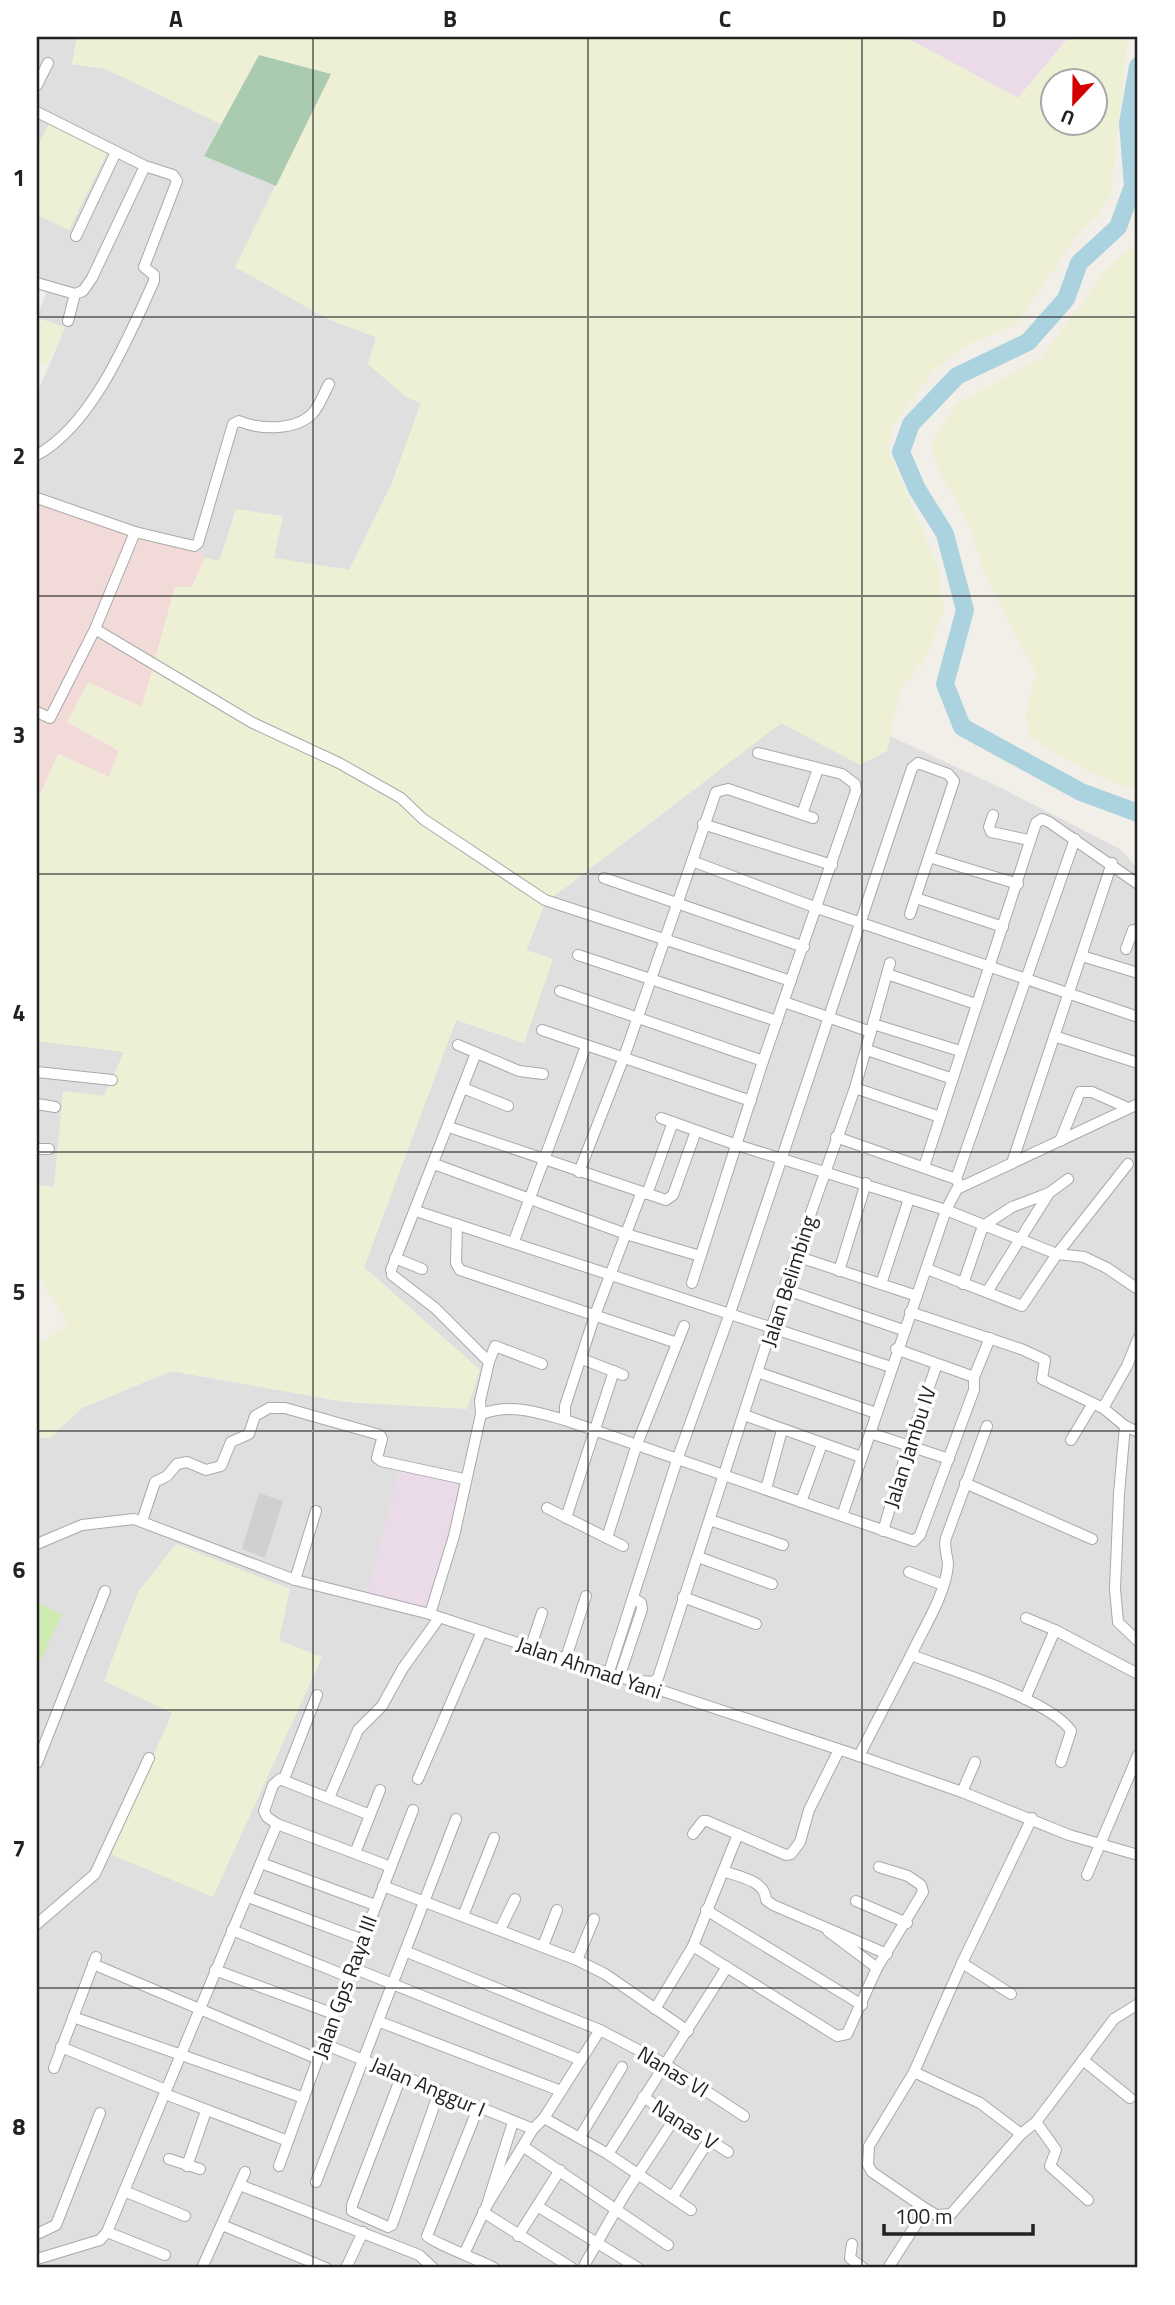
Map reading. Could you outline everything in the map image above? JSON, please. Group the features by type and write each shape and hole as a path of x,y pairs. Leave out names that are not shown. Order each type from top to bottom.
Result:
{"street":[{"path":"37,85 48,62"},
{"path":"37,112 145,166 173,175 177,181 144,267 155,276 153,284 111,372 86,411 37,455"},
{"path":"76,236 116,152"},
{"path":"37,283 75,294 83,291 92,278 145,166"},
{"path":"68,321 75,294"},
{"path":"37,498 135,532 189,546 196,544 233,424 239,421 269,428 307,417 314,411 329,384"},
{"path":"37,712 50,718 95,629 135,532"},
{"path":"95,629 251,722 340,763 401,798 423,819 545,900 791,981"},
{"path":"692,1283 763,1061 854,802 855,784 842,774 758,752"},
{"path":"613,1672 677,1460 729,1316 915,764 948,774 954,779 910,915"},
{"path":"802,814 818,769"},
{"path":"579,1171 624,1057 715,793 723,788 814,818"},
{"path":"993,815 989,827 991,832 1029,840"},
{"path":"924,1167 950,1078 1018,884 1036,823 1042,819 1112,863 1138,884"},
{"path":"703,824 832,865"},
{"path":"842,1516 897,1349 958,1182 1075,839"},
{"path":"929,857 1018,884"},
{"path":"692,861 817,908 1138,1017"},
{"path":"1012,1163 1112,863"},
{"path":"604,878 804,947"},
{"path":"916,898 1003,927"},
{"path":"1126,949 1133,930 1138,930"},
{"path":"578,955 777,1021"},
{"path":"1082,956 1138,973"},
{"name":"Jalan Belimbing","path":"613,1672 655,1681 760,1373 796,1256 855,1088 888,969 976,1004"},
{"path":"560,990 763,1061"},
{"path":"784,1002 830,1017 960,1051"},
{"path":"542,1030 751,1101"},
{"path":"1054,1036 1138,1063"},
{"path":"458,1045 528,1074 543,1074"},
{"path":"514,1241 586,1045"},
{"path":"867,1050 950,1078"},
{"path":"476,1054 392,1272 435,1308 489,1362"},
{"path":"37,1072 112,1080"},
{"path":"463,1088 508,1106"},
{"path":"855,1088 940,1117"},
{"path":"1060,1141 1080,1092 1092,1092 1133,1106"},
{"path":"37,1104 55,1107"},
{"path":"836,1138 924,1167 958,1182 1012,1163 1133,1106"},
{"path":"661,1118 737,1145 946,1210 1056,1254 1091,1259 1138,1289"},
{"path":"565,1420 565,1406 595,1315 673,1122"},
{"path":"449,1127 644,1194 666,1199 673,1195 696,1131"},
{"path":"37,1149 49,1149"},
{"path":"434,1164 626,1234 700,1256"},
{"path":"927,1269 1022,1306 1056,1254 1128,1164"},
{"path":"963,1283 983,1226 1012,1208 1049,1193 1068,1179"},
{"path":"839,1270 866,1183"},
{"path":"987,1292 1049,1193"},
{"path":"881,1284 909,1199"},
{"path":"416,1211 613,1273 729,1316 891,1367"},
{"path":"457,1224 456,1263 460,1270 677,1343"},
{"path":"796,1256 917,1296"},
{"path":"396,1258 422,1269"},
{"path":"785,1289 904,1329"},
{"path":"910,1312 990,1338 1045,1360 1042,1379 1103,1408 1125,1426 1138,1432"},
{"path":"607,1538 637,1444 684,1326"},
{"path":"481,1414 501,1409 525,1409 565,1420 883,1531 910,1540 917,1539 949,1459 974,1390 974,1377 990,1338"},
{"path":"1103,1408 1127,1366 1138,1339"},
{"path":"329,1798 358,1730 382,1706 435,1616 464,1479 481,1414 480,1401 495,1346 542,1364"},
{"path":"897,1349 974,1377"},
{"path":"566,1518 594,1430 619,1373 582,1359"},
{"name":"Jalan Jambu IV","path":"883,1531 937,1364"},
{"path":"760,1373 876,1413"},
{"path":"1071,1440 1092,1405"},
{"path":"142,1521 155,1482 167,1476 177,1464 187,1462 206,1470 220,1466 231,1442 249,1434 255,1416 269,1408 298,1411 380,1435 382,1438 377,1458 381,1461 464,1479"},
{"path":"744,1415 861,1457"},
{"path":"859,1756 911,1655 943,1585 948,1564 944,1545 987,1426"},
{"path":"1125,1426 1115,1589 1118,1622 1138,1641"},
{"path":"766,1489 782,1430"},
{"path":"870,1433 949,1459"},
{"path":"801,1502 822,1444"},
{"path":"965,1483 1092,1539"},
{"path":"547,1508 623,1546"},
{"path":"295,1580 316,1511"},
{"name":"Jalan Ahmad Yani","path":"37,1544 82,1525 125,1518 142,1521 295,1580 435,1616 565,1661 613,1672 962,1792 1102,1846 1138,1855"},
{"path":"710,1520 783,1545"},
{"path":"698,1557 772,1584"},
{"path":"909,1572 943,1585"},
{"path":"37,1763 105,1591"},
{"path":"565,1661 586,1596"},
{"path":"683,1597 756,1624"},
{"path":"530,1649 542,1613"},
{"path":"1026,1618 1055,1630 1138,1674"},
{"path":"1025,1699 1055,1630"},
{"path":"418,1779 482,1631"},
{"path":"911,1655 1025,1699 1070,1729 1070,1738 1061,1762"},
{"path":"284,1779 317,1695"},
{"path":"693,1833 703,1821 786,1855 791,1854 800,1842 809,1810 839,1750"},
{"path":"1087,1875 1135,1778 1129,1770 1138,1755"},
{"path":"37,1924 95,1874 149,1758"},
{"path":"962,1792 975,1762"},
{"path":"370,1815 284,1779 275,1781 264,1811 267,1817 277,1824 391,1867"},
{"path":"355,1853 380,1790"},
{"name":"Jalan Gps Raya III","path":"279,2166 413,1810"},
{"path":"1032,1818 961,1963 914,2072 869,2146 868,2165 886,2183 936,2215 951,2214 1021,2134 1036,2122 1114,2019 1138,2004"},
{"path":"316,2182 394,1987 456,1819"},
{"path":"37,2259 100,2240 107,2232 277,1824"},
{"path":"655,2009 694,1947 706,1910 738,1834"},
{"path":"463,1916 494,1838"},
{"path":"261,1863 376,1905"},
{"path":"694,1947 838,2037 847,2034 877,1968 923,1892 922,1887 908,1876 879,1867"},
{"path":"723,1871 760,1885 768,1903 887,1954"},
{"path":"383,1886 577,1960 605,1974 688,2031"},
{"path":"248,1897 363,1940"},
{"path":"500,1930 515,1899"},
{"path":"856,1901 906,1923"},
{"path":"543,1947 557,1910"},
{"path":"706,1910 862,2005"},
{"path":"577,1960 594,1919"},
{"path":"825,1928 841,1944 877,1968"},
{"path":"232,1930 394,1987 581,2060"},
{"name":"Nanas VI","path":"407,1952 600,2030 665,2064 744,2116"},
{"path":"54,2068 95,1961 199,2010 318,2059"},
{"path":"961,1963 1011,1994"},
{"path":"608,2154 727,1967"},
{"path":"215,1970 334,2014"},
{"path":"73,2017 304,2098"},
{"path":"380,2022 561,2091"},
{"path":"485,2209 533,2129 544,2118 600,2030"},
{"name":"Jalan Anggur I","path":"324,2044 533,2129"},
{"path":"61,2047 206,2111 288,2141"},
{"path":"1083,2060 1130,2098"},
{"path":"580,2137 622,2067"},
{"path":"914,2072 980,2103 1021,2134"},
{"path":"401,2077 354,2199 351,2208 355,2214 388,2227 392,2225 439,2092"},
{"name":"Nanas V","path":"643,2097 728,2152"},
{"path":"478,2108 427,2234 433,2243 465,2252 481,2265 494,2268"},
{"path":"187,2166 206,2111"},
{"path":"37,2234 50,2231 55,2225 100,2113"},
{"path":"544,2118 608,2154 691,2210"},
{"path":"586,2268 584,2264 675,2119"},
{"path":"465,2252 485,2209 513,2122"},
{"path":"1036,2122 1056,2152 1051,2166 1088,2200"},
{"path":"673,2196 709,2140"},
{"path":"524,2147 668,2245"},
{"path":"169,2160 200,2169"},
{"path":"519,2236 560,2170"},
{"path":"205,2267 245,2172"},
{"path":"240,2186 419,2255 433,2268"},
{"path":"124,2191 185,2216"},
{"path":"537,2206 638,2268"},
{"path":"485,2209 519,2236 572,2268"},
{"path":"888,2268 926,2209"},
{"path":"222,2225 326,2268"},
{"path":"107,2232 165,2255"},
{"path":"346,2268 363,2232"},
{"path":"852,2244 850,2258 863,2268"}],"shaded area":[{"path":"37,37 77,37 72,64 106,69 221,124 204,156 276,186 236,267 330,320 376,337 421,403 392,483 349,570 273,558 282,516 219,561 205,558 190,540 146,533 37,499 37,394 65,327 37,318 48,287 37,283 37,215 69,229 50,124 37,147"},
{"path":"905,37 1069,37 1045,66 1038,66 1038,74 1018,98"},
{"path":"37,499 146,533 190,540 205,558 192,587 175,587 142,707 68,721 119,750 109,777 58,754 37,802"},
{"path":"781,723 860,764 887,751 890,736 1001,788 1120,849 1138,869 1138,2268 37,2268 37,1437 50,1438 82,1408 171,1371 346,1402 467,1408 479,1370 364,1267 456,1020 552,959 526,951 545,903"},
{"path":"37,1041 125,1051 104,1097 64,1091 54,1187 37,1185"},
{"path":"399,1471 475,1483 433,1618 366,1600"},
{"path":"259,1493 283,1501 265,1558 242,1549"}],"green space":[{"path":"77,37 905,37 1018,98 1038,74 1038,136 1108,136 1108,66 1045,66 1069,37 1128,37 1111,194 1096,217 1074,240 1016,325 968,344 934,371 895,422 887,447 938,567 944,612 925,659 900,689 887,751 860,765 781,723 545,903 526,950 553,959 524,1043 456,1020 364,1267 480,1370 467,1409 346,1402 171,1371 82,1408 50,1438 37,1437 37,1347 68,1324 37,1273 37,1185 54,1187 63,1091 104,1096 124,1052 37,1041 37,802 58,754 109,777 119,751 67,722 88,682 142,707 175,587 192,587 205,558 219,561 236,509 283,516 274,558 350,570 392,483 421,403 407,398 368,364 376,337 330,320 235,267 330,74 259,55 221,124 106,69 72,64"},
{"path":"259,55 331,74 276,186 204,156"},
{"path":"49,124 108,151 69,230 37,215 37,147"},
{"path":"1138,242 1138,791 1088,772 1032,739 1025,719 1036,672 985,576 971,528 939,471 931,445 956,404 1041,358 1108,267"},
{"path":"37,318 65,327 47,365 37,360"},
{"path":"176,1544 290,1589 279,1640 322,1657 213,1897 110,1854 172,1713 104,1681 138,1592"},
{"path":"37,1602 62,1615 37,1667"}],"waterway":[{"path":"1138,66 1128,123 1133,186 1118,227 1079,263 1066,299 1028,342 957,376 911,424 901,452 917,489 945,534 965,610 945,684 962,727 1081,792 1138,813"}]}
